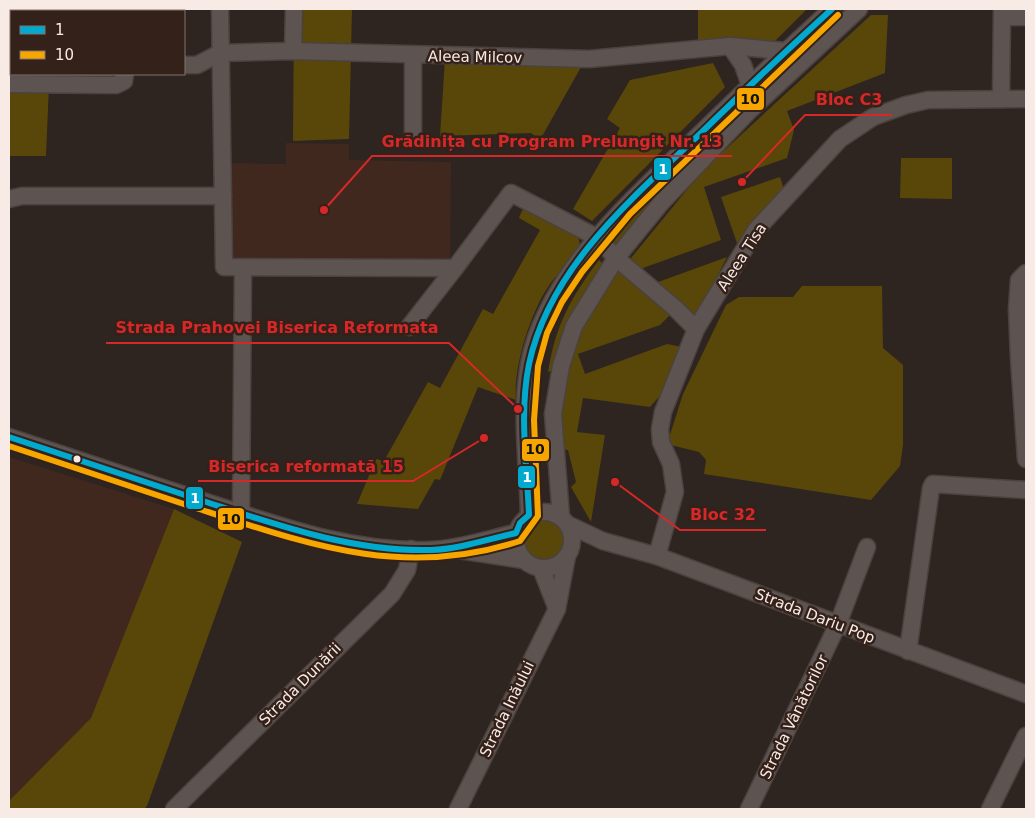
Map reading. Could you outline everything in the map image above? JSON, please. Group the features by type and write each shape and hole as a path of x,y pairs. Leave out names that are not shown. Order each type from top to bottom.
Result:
{"street":[{"path":"220,9 224,267 455,268"},
{"path":"293,51 294,9"},
{"path":"528,515 525,415 529,364 546,313 578,262 652,180 785,51 832,9"},
{"path":"449,548 524,560 541,568 551,568 561,563 569,551 572,535 565,521 553,414 560,366 574,326 616,258 661,203 798,63 859,9"},
{"path":"1001,99 1003,13 1026,17"},
{"path":"730,46 743,65 750,85"},
{"name":"Aleea Milcov","path":"220,53 293,51 589,59 730,46 785,51"},
{"path":"785,51 798,63"},
{"path":"185,65 197,65 220,53"},
{"path":"413,55 413,139"},
{"path":"9,84 116,85 124,81 125,75"},
{"name":"Aleea Tisa","path":"657,556 675,492 671,464 661,442 660,429 663,412 696,329 756,230 840,139 873,117 906,105 928,100 1026,99"},
{"path":"409,327 511,193 598,238 616,258 676,309 696,329"},
{"path":"9,199 22,196 223,196"},
{"path":"241,513 243,268"},
{"path":"1026,273 1019,280 1017,310 1026,459"},
{"path":"9,437 241,513 338,542 411,550 449,548 516,533"},
{"path":"908,651 931,488 934,484 1026,490"},
{"path":"524,560 518,552 516,533 520,523 528,515 539,511 551,512 565,521"},
{"name":"Strada Dariu Pop","path":"565,521 603,541 657,556 1026,694"},
{"name":"Strada Dariu Pop","path":"569,551 603,541"},
{"name":"Strada Vânătorilor","path":"749,809 838,624 867,548"},
{"name":"Strada Dunării","path":"174,809 392,594 408,570 411,550"},
{"name":"Strada Inăului","path":"458,809 557,609 569,551"},
{"path":"541,568 557,609"},
{"path":"990,809 1026,736"}],"shaded area":[{"path":"9,9 111,9 10,10 9,23"},
{"path":"294,9 352,9 349,139 293,141"},
{"path":"698,9 807,9 771,45 698,47"},
{"path":"871,15 888,15 885,73 787,111 794,130 787,158 704,187 721,240 643,268 650,285 727,257 695,320 676,309 660,325 578,354 585,374 667,344 682,347 666,389 650,407 583,398 577,432 605,435 591,522 571,487 576,482 568,450 556,449 561,366 610,268 636,273 647,283 631,258 703,170"},
{"path":"445,59 582,61 581,67 540,140 531,133 440,136"},
{"path":"713,63 725,87 592,221 573,209 620,128 607,119 630,80"},
{"path":"782,64 787,68 678,173 617,247 611,242 672,172"},
{"path":"13,75 111,75 111,77 13,77"},
{"path":"9,84 49,85 46,156 9,156"},
{"path":"286,143 349,144 349,160 451,162 450,265 228,262 230,163 286,164"},
{"path":"901,158 952,158 952,199 900,198"},
{"path":"780,177 785,193 738,246 721,197"},
{"path":"526,201 577,234 580,246 575,257 548,287 529,326 517,373 516,400 478,387 440,480 435,479 418,509 357,504 376,459 384,461 428,382 440,388 483,309 493,314 540,230 519,218"},
{"path":"599,260 605,266 553,370 548,372 560,326 572,300"},
{"path":"802,286 882,286 883,348 903,365 903,445 900,466 871,500 704,474 706,460 699,452 667,444 683,394 726,305 739,297 793,297"},
{"path":"9,457 174,509 91,718 9,801"},
{"path":"174,509 242,542 147,806 144,809 9,809 9,801 91,718"},
{"path":"544,518 559,524 565,539 559,554 544,560 529,554 523,539 529,524"}],"transit line":[{"name":"1","path":"9,437 287,528 344,542 372,547 431,550 463,546 516,533 520,523 529,515 524,420 524,401 529,364 540,329 555,296 575,265 623,208 832,9"},
{"name":"10","path":"9,446 280,535 358,553 397,557 437,557 477,552 520,541 538,516 534,420 538,366 547,333 562,302 582,272 630,214 838,15"}],"place":[{"name":"Bloc C3","path":"742,182"},
{"name":"Grădinița cu Program Prelungit Nr. 13","path":"324,210"},
{"name":"Strada Prahovei Biserica Reformata","path":"518,409"},
{"name":"Biserica reformată 15","path":"484,438"},
{"name":"Bloc 32","path":"615,482"}]}
